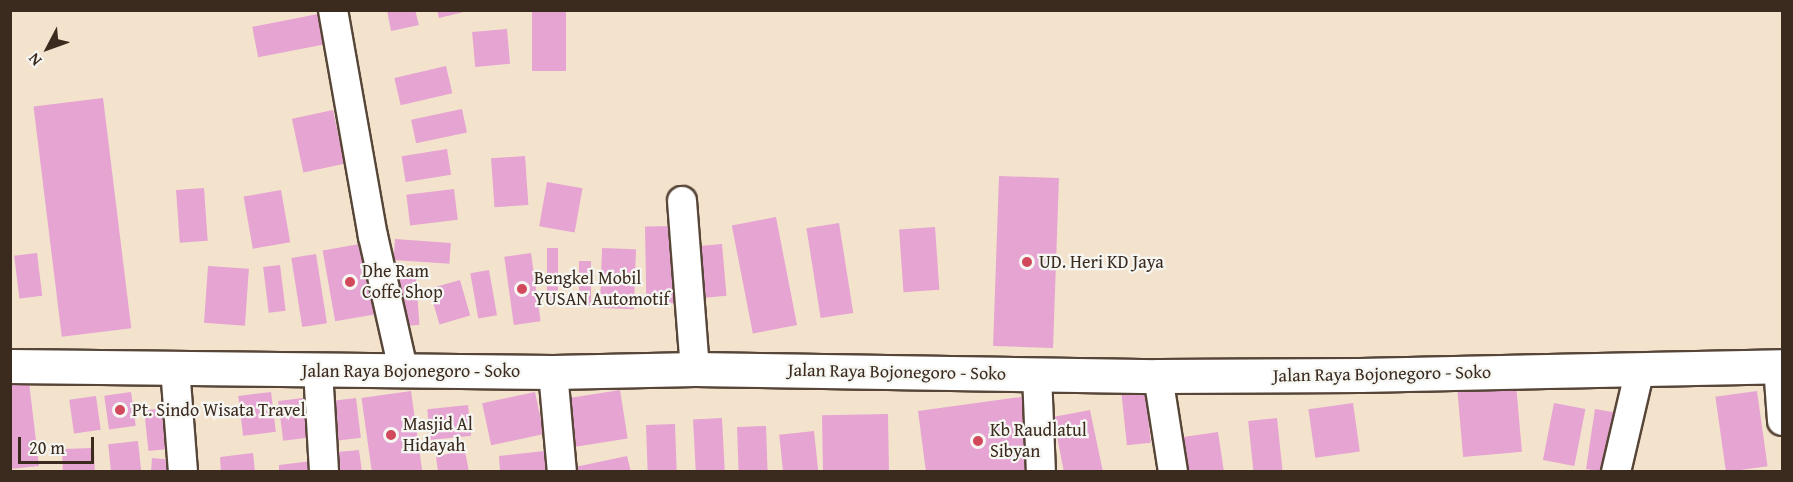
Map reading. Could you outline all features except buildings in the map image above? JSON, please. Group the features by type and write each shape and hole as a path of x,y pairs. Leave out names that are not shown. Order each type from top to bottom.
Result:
{"main road":[{"name":"Jalan Raya Bojonegoro - Soko","path":"10,366 553,372 695,369 1158,376 1780,366"}],"street":[{"path":"333,10 373,236 403,369"},
{"path":"682,201 695,369"},
{"path":"1780,366 1782,421"},
{"path":"175,368 183,471"},
{"path":"1616,471 1640,369"},
{"path":"318,370 324,471"},
{"path":"553,372 562,471"},
{"path":"1037,374 1041,471"},
{"path":"1158,376 1173,471"}],"place":[{"name":"UD. Heri KD Jaya","path":"1027,262"},
{"name":"Dhe Ram Coffe Shop","path":"350,282"},
{"name":"Bengkel Mobil YUSAN Automotif","path":"522,289"},
{"name":"Pt. Sindo Wisata Travel","path":"120,410"},
{"name":"Masjid Al Hidayah","path":"391,435"},
{"name":"Kb Raudlatul Sibyan","path":"978,441"}]}
